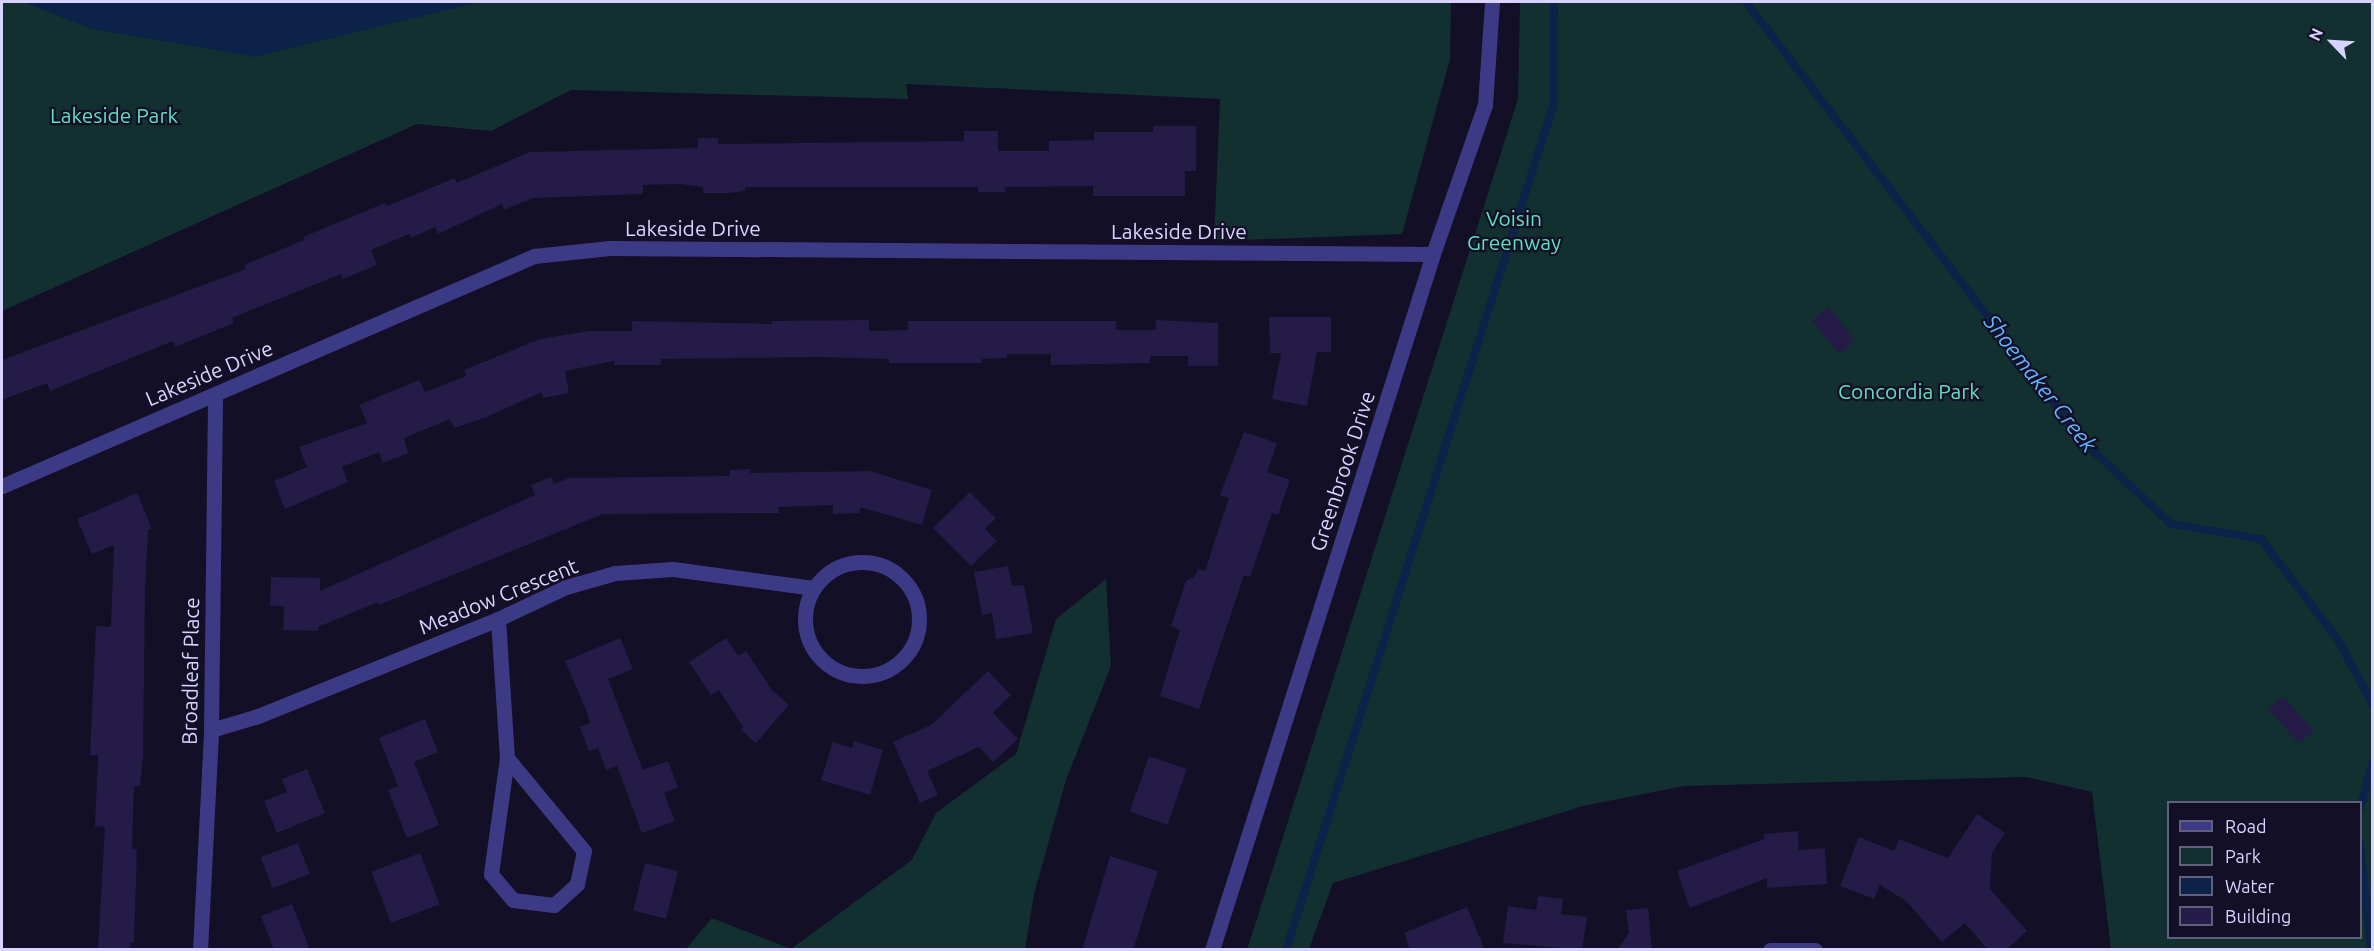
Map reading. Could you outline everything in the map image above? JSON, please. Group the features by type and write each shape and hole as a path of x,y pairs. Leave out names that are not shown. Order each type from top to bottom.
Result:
{"street":[{"name":"Greenbrook Drive","path":"1212,950 1433,254 1485,105 1492,2"},
{"name":"Lakeside Drive","path":"2,486 534,256 610,248 1433,254"},
{"name":"Broadleaf Place","path":"200,950 211,730 215,394"},
{"path":"857,562 878,564 896,573 910,587 918,606 918,632 911,650 897,665 881,674 854,676 829,667 816,654 807,636 806,606 814,588 838,567 857,562"},
{"name":"Meadow Crescent","path":"211,730 258,716 498,620 566,587 615,573 673,569 814,588"},
{"path":"498,620 507,758 490,874 513,900 554,905 577,884 584,851 507,758"},
{"path":"1770,950 1815,950"}],"green space":[{"name":"Lakeside Park","path":"2,2 1451,2 1450,59 1402,234 1214,241 1220,99 906,84 908,99 571,90 491,131 417,124 2,311"},
{"name":"Concordia Park","path":"1520,2 2372,2 2372,949 2111,949 2092,792 2026,777 1684,786 1583,806 1333,883 1309,949 1247,950 1518,99"},
{"path":"1106,579 1111,666 1066,780 1034,894 1025,949 791,949 912,860 936,813 1016,754 1056,619"},
{"path":"712,918 791,949 686,949"}],"water":[{"path":"23,2 480,2 255,57 92,29"}],"building":[{"path":"1153,126 1196,126 1196,171 1185,171 1185,196 1093,196 1093,186 1005,187 1005,192 978,192 978,187 745,187 745,191 731,193 703,193 703,187 681,184 643,185 643,194 533,198 504,210 502,204 438,234 435,227 411,238 409,234 371,250 377,265 343,279 341,274 232,318 234,323 175,347 173,341 50,391 47,383 2,400 2,360 246,269 244,265 304,240 303,237 385,203 387,206 455,178 456,183 530,152 698,148 698,138 718,138 718,144 964,141 964,131 998,131 998,151 1049,151 1049,141 1094,140 1094,132 1153,132"},
{"path":"1828,307 1855,340 1839,354 1812,320"},
{"path":"1269,317 1331,317 1331,352 1317,352 1307,406 1272,399 1281,353 1270,353"},
{"path":"869,320 869,331 908,330 908,321 1116,321 1116,330 1156,330 1156,320 1218,323 1218,366 1188,366 1188,356 1150,356 1150,363 1051,365 1051,354 1007,354 1007,358 982,359 982,363 889,363 889,359 818,357 661,359 661,365 614,365 614,361 565,371 569,393 543,398 542,392 484,418 454,428 450,419 404,438 408,453 383,463 379,452 342,467 348,482 285,509 274,481 307,467 299,447 367,423 359,405 419,380 425,392 466,376 464,370 540,339 589,331 632,331 632,321 772,324 772,321"},
{"path":"1244,432 1277,443 1267,472 1290,480 1278,515 1272,513 1250,577 1244,575 1199,709 1160,696 1180,630 1171,626 1186,581 1195,576 1198,569 1205,571 1229,498 1220,495"},
{"path":"750,469 750,473 870,471 932,490 922,525 860,507 860,513 833,514 833,505 778,507 779,513 603,514 379,605 378,602 318,627 318,631 283,630 284,606 270,606 271,577 320,578 320,591 535,495 531,485 551,477 554,484 569,478 730,476 730,470"},
{"path":"970,492 996,518 985,529 997,541 971,566 933,528"},
{"path":"137,493 152,529 148,530 145,591 143,757 140,786 134,786 132,849 137,850 134,942 131,942 130,950 98,950 105,827 95,826 98,755 90,755 96,626 111,627 114,545 92,554 77,519"},
{"path":"1008,566 1012,586 1024,585 1033,633 996,639 992,613 982,615 974,572"},
{"path":"620,638 633,669 608,679 643,770 668,761 678,787 664,793 675,821 642,833 617,766 606,770 598,748 589,751 580,727 590,723 565,661"},
{"path":"726,638 738,656 746,651 772,690 789,705 756,743 741,730 743,727 719,690 711,695 689,662"},
{"path":"988,671 1011,695 993,713 1018,739 993,762 979,747 927,771 938,795 920,803 893,742 931,725"},
{"path":"2283,696 2314,730 2299,744 2268,709"},
{"path":"425,719 438,752 414,762 439,825 407,838 388,790 398,786 379,738"},
{"path":"854,741 883,750 870,795 821,780 833,742 852,748"},
{"path":"1149,756 1187,769 1168,825 1130,812"},
{"path":"307,769 325,813 277,833 264,801 287,792 282,779"},
{"path":"1977,814 2005,833 1992,853 1990,889 2027,931 2006,950 1988,950 1965,923 1942,942 1906,901 1880,885 1874,899 1840,886 1859,837 1894,851 1899,839 1948,858"},
{"path":"1798,831 1799,850 1825,848 1827,884 1767,888 1767,878 1690,908 1677,871 1764,839 1764,834"},
{"path":"298,843 310,874 272,888 261,857"},
{"path":"420,853 440,904 391,923 371,872"},
{"path":"1110,856 1158,871 1133,950 1082,950"},
{"path":"645,863 678,871 666,919 633,911"},
{"path":"1538,896 1563,899 1561,914 1587,917 1582,950 1503,943 1508,906 1536,910"},
{"path":"292,904 310,950 274,950 261,916"},
{"path":"1467,907 1485,950 1410,950 1404,933"},
{"path":"1648,908 1652,950 1617,950 1629,933 1626,910"}],"waterway":[{"path":"1286,950 1553,106 1554,2"},
{"name":"Shoemaker Creek","path":"1746,2 2085,443 2171,524 2261,539 2338,640 2372,703"},
{"name":"Shoemaker Creek","path":"2362,801 2372,764"},
{"name":"Shoemaker Creek","path":"2362,863 2371,950"}],"park label":[{"name":"Voisin Greenway","path":"1514,230"}]}
